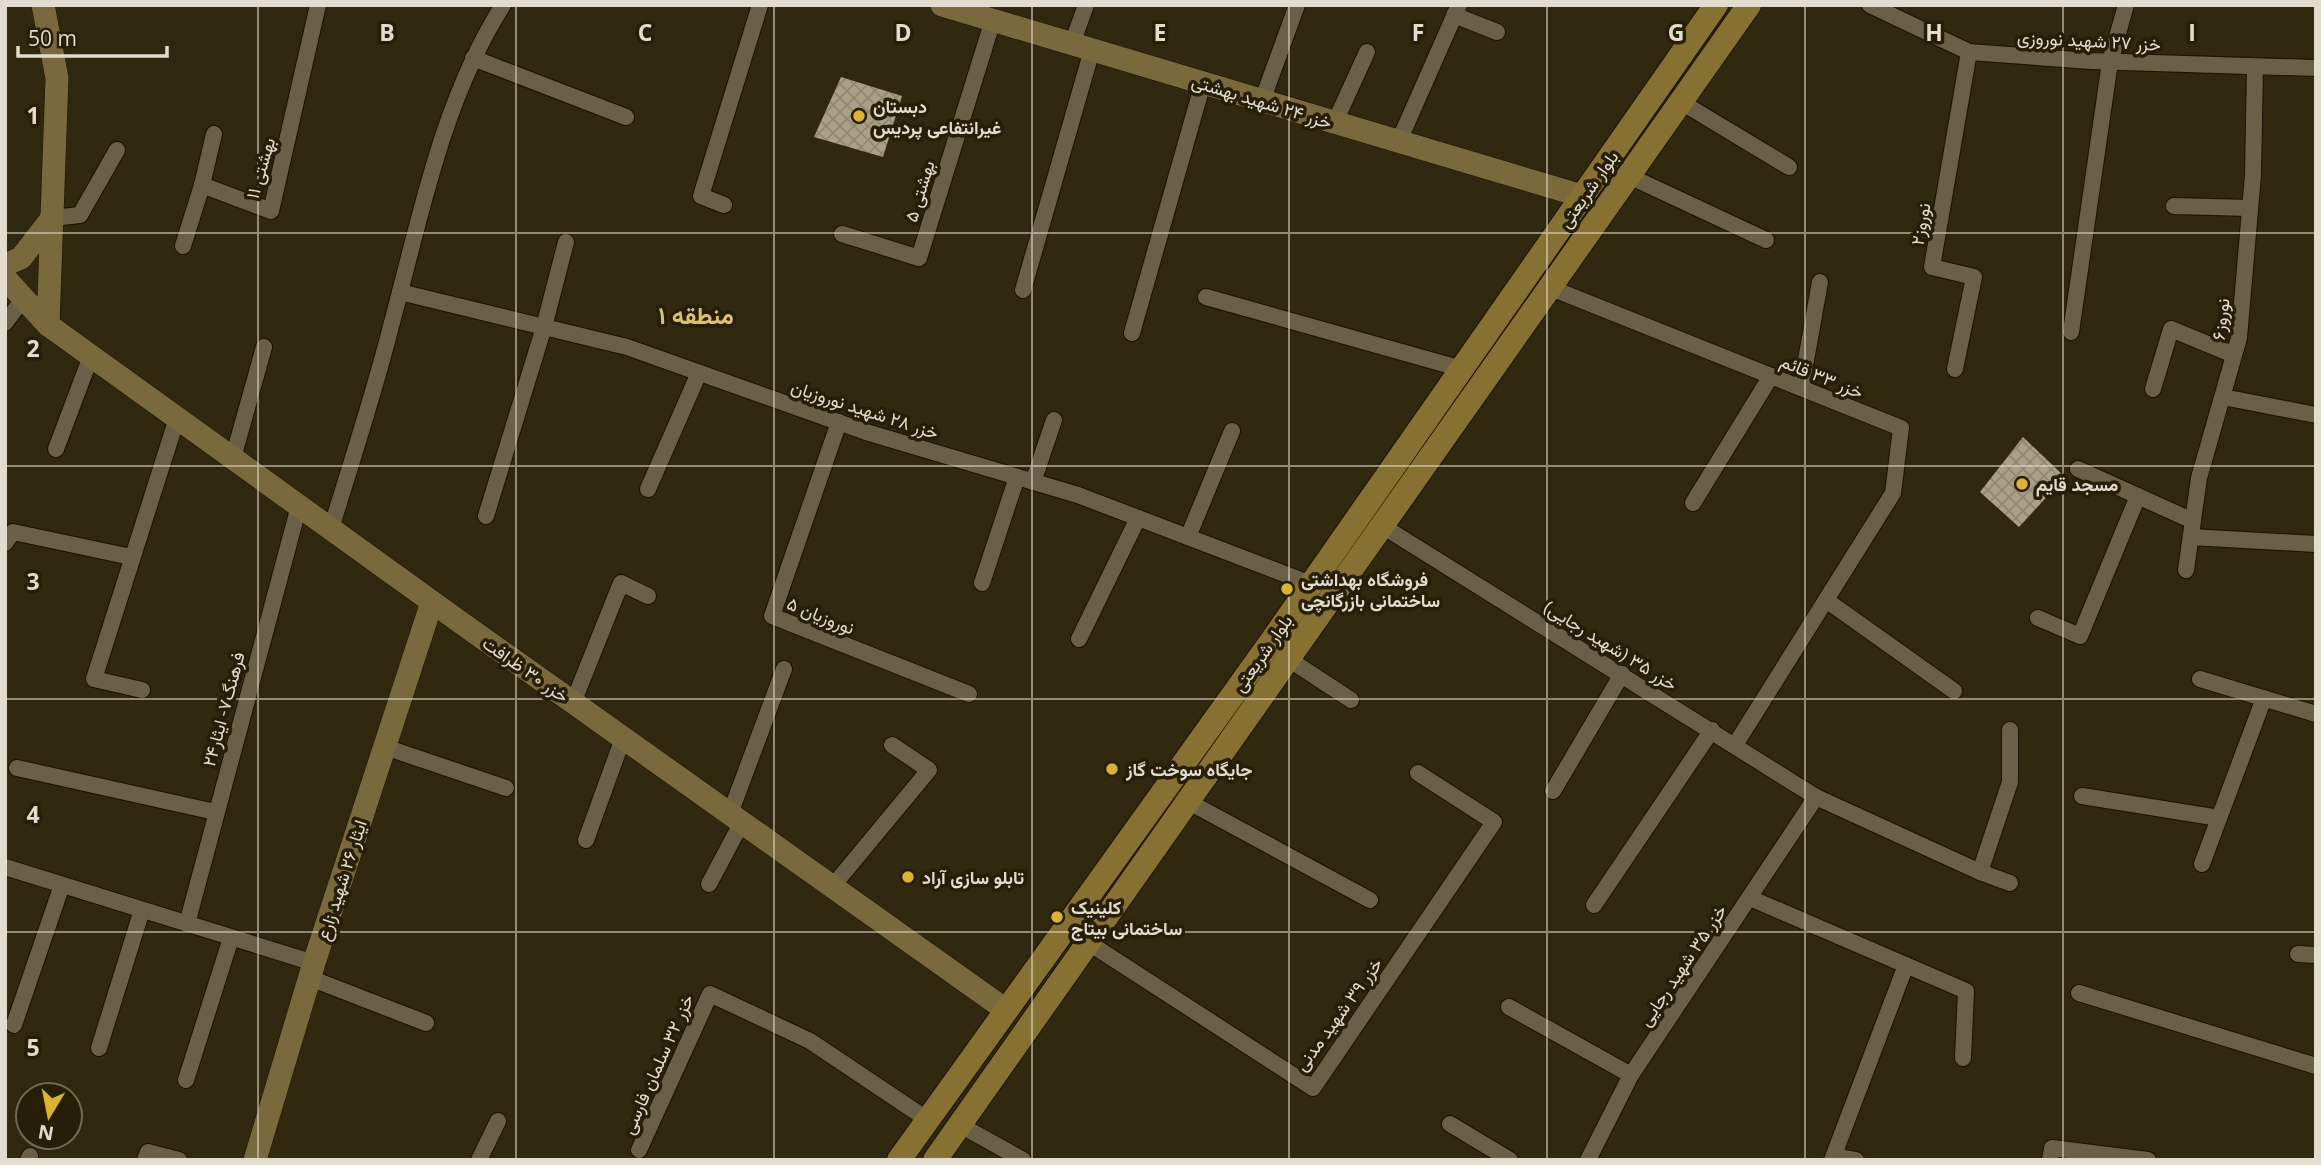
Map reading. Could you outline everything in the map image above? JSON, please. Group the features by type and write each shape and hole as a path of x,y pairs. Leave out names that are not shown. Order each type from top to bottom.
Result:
{"main road":[{"name":"بلوار شریعتی","path":"899,1160 1311,584 1716,5"},
{"name":"بلوار شریعتی","path":"935,1160 1384,527 1749,5"}],"street":[{"path":"43,5 57,78 48,324"},
{"name":"بهشتی ۱۱","path":"202,185 271,211 318,5"},
{"path":"331,529 400,292 432,166 480,42 503,5"},
{"path":"724,205 701,196 760,5"},
{"name":"خزر ۲۴ شهید بهشتی","path":"942,5 1582,196"},
{"path":"1023,290 1082,47 1086,5"},
{"path":"1262,101 1297,5"},
{"name":"خزر ۲۷ شهید نوروزی","path":"1870,5 1969,52 2110,62 2316,68"},
{"path":"2071,332 2110,62 2126,5"},
{"path":"1399,141 1457,10 1497,32"},
{"name":"بهشتی ۵","path":"842,234 919,258 993,20"},
{"path":"1335,122 1367,52"},
{"name":"نوروز۲","path":"1955,369 1974,277 1932,268 1969,52"},
{"path":"473,58 626,117"},
{"name":"نوروز۶","path":"2186,570 2199,478 2239,338 2250,208 2255,67"},
{"path":"1132,332 1203,83"},
{"path":"1681,102 1789,167"},
{"path":"183,246 214,134"},
{"path":"5,265 21,257 52,218 80,215 117,150"},
{"path":"1629,176 1766,240"},
{"path":"2174,206 2250,208"},
{"path":"486,516 544,327 566,242"},
{"name":"خزر ۳۰ ظرافت","path":"5,278 48,324 432,602 1006,1010"},
{"path":"1801,388 1820,282"},
{"name":"خزر ۳۳ قائم","path":"1551,288 1901,428 1893,493 1826,600"},
{"name":"خزر ۲۸ شهید نوروزیان","path":"400,292 627,347 839,422 1033,482 1138,518 1311,584"},
{"path":"1206,297 1462,369"},
{"path":"5,323 24,298"},
{"path":"2153,389 2171,329 2234,355"},
{"path":"233,458 264,347"},
{"path":"56,449 92,356"},
{"path":"648,489 699,373"},
{"path":"1693,503 1771,376"},
{"path":"2222,397 2316,415"},
{"path":"142,690 94,679 177,418"},
{"path":"1033,482 1054,420"},
{"name":"نوروزیان ۵","path":"839,422 772,616 969,694"},
{"path":"1188,537 1232,431"},
{"path":"2078,469 2138,496 2192,529 2316,544"},
{"path":"982,583 1017,477"},
{"path":"2038,618 2080,636 2138,496"},
{"name":"فرهنگ۷- ایثار۲۴","path":"187,924 299,506"},
{"path":"1079,639 1138,518"},
{"name":"خزر ۳۵ (شهید رجایی)","path":"1384,527 1816,797 1980,872 2010,883"},
{"path":"5,543 13,532 131,557"},
{"path":"573,702 621,583 648,596"},
{"path":"1735,745 1826,600 1954,691"},
{"name":"ایثار ۲۶ شهید زارع","path":"255,1160 312,971 432,602"},
{"path":"1290,660 1351,699"},
{"path":"709,884 736,818 783,669"},
{"path":"1553,791 1622,674"},
{"path":"2200,679 2316,714"},
{"path":"2202,864 2264,698"},
{"path":"1594,905 1712,730"},
{"path":"1980,872 2010,782 2010,730"},
{"path":"586,840 622,738"},
{"path":"832,887 929,770 892,745"},
{"path":"385,747 506,788"},
{"path":"17,768 215,813"},
{"name":"خزر ۳۹ شهید مدنی","path":"1089,943 1313,1088 1494,822 1418,773"},
{"path":"2082,796 2219,817"},
{"name":"خزر ۳۵ شهید رجایی","path":"1588,1160 1632,1075 1816,797"},
{"path":"1189,802 1370,900"},
{"path":"5,867 231,938 312,971 426,1023"},
{"path":"13,1025 62,885"},
{"path":"1750,898 1966,991 1963,1058"},
{"path":"99,1048 142,910"},
{"path":"186,1080 231,938"},
{"path":"2298,954 2316,956"},
{"path":"1856,1160 1833,1158 1906,965"},
{"path":"2079,993 2316,1066"},
{"name":"خزر ۳۲ سلمان فارسی","path":"639,1150 709,994 810,1041 928,1120"},
{"path":"1509,1007 1632,1075"},
{"path":"479,1160 498,1121"},
{"path":"1450,1124 1510,1160"},
{"path":"960,1125 1023,1160"},
{"path":"2050,1160 2052,1149 2147,1160"},
{"path":"145,1160 148,1152 179,1160"}],"building":[{"name":"دبستان غیرانتفاعی پردیس","path":"841,77 902,96 883,157 814,137"},
{"name":"مسجد قایم","path":"2023,437 2065,477 2019,527 1980,492"}],"place":[{"name":"دبستان غیرانتفاعی پردیس","path":"859,116"},
{"name":"مسجد قایم","path":"2022,484"},
{"name":"فروشگاه بهداشتی ساختمانی بازرگانچی","path":"1287,589"},
{"name":"جایگاه سوخت گاز","path":"1112,769"},
{"name":"تابلو سازی آراد","path":"908,877"},
{"name":"کلینیک ساختمانی بیتاج","path":"1057,917"}],"district":[{"name":"منطقه ۱","path":"696,314"}]}
